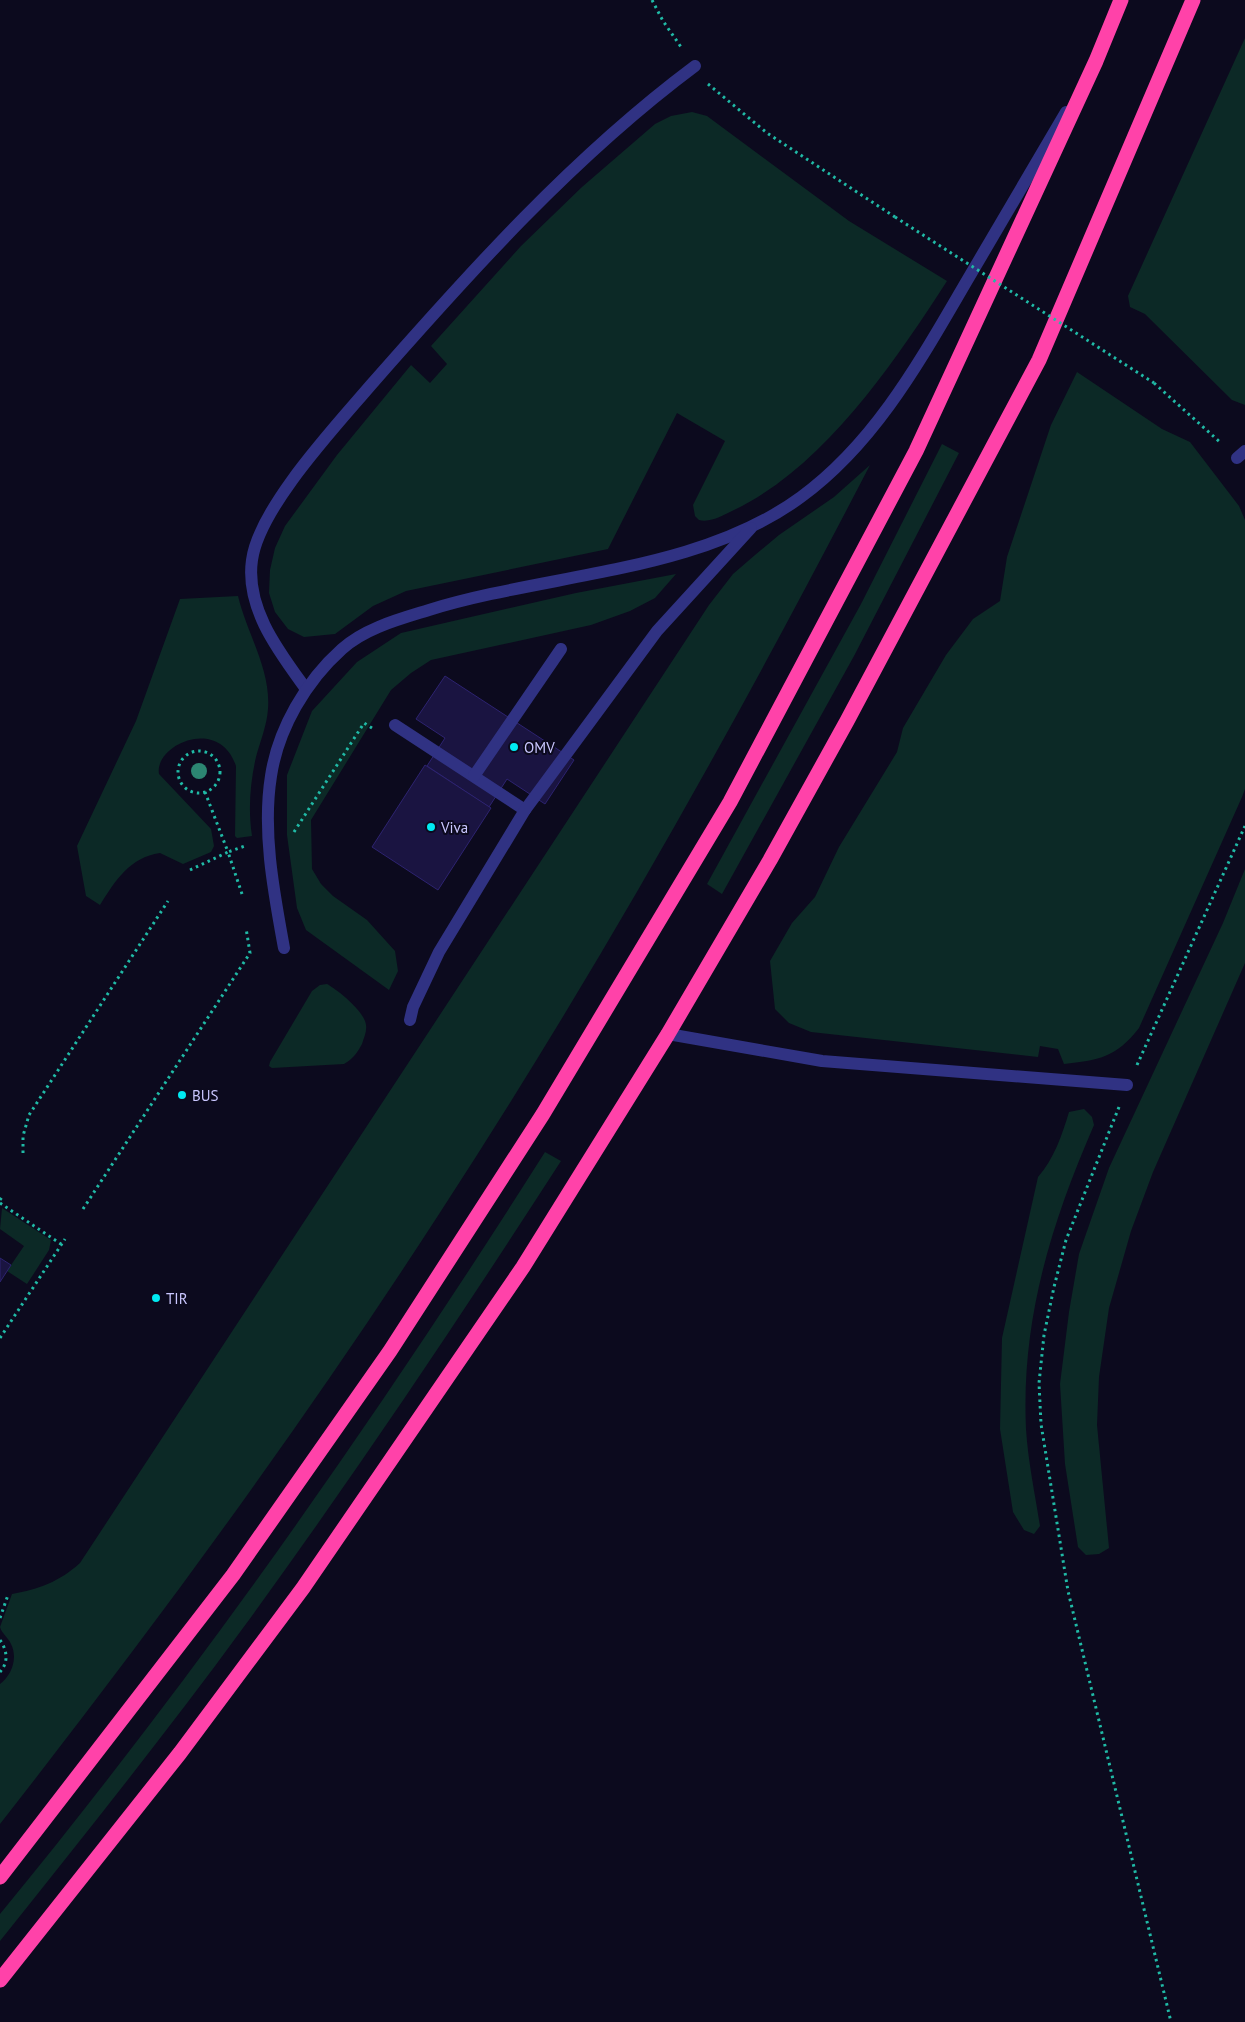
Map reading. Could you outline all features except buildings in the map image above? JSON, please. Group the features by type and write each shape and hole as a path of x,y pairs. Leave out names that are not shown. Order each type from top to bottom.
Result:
{"highway":[{"path":"0,1877 233,1575 390,1351 543,1114 730,802 916,451 1096,61 1121,0"},
{"path":"0,1980 180,1753 303,1588 523,1266 668,1034 770,860 847,721 1039,360 1193,0"}],"lane":[{"path":"284,948 268,826 271,775 282,734 306,689 343,648 386,623 470,597 605,572 658,559 702,545 754,525 802,496 840,464 910,376 1096,61"},
{"path":"306,689 274,645 262,620 253,589 252,561 261,533 280,498 329,433 498,243 656,95 695,66"},
{"path":"410,1020 413,1007 439,952 525,810 657,631 754,525"},
{"path":"474,776 562,649"},
{"path":"395,725 525,810"},
{"path":"668,1034 822,1061 1127,1086"}],"path":[{"path":"652,0 663,21 711,88 766,133 1154,383 1241,454"},
{"path":"290,838 364,723 380,733"},
{"path":"199,751 211,755 219,766 220,772 216,785 205,792 198,793 186,789 178,778 182,759 193,752 199,751"},
{"path":"205,792 242,894"},
{"path":"1171,2022 1068,1591 1041,1424 1040,1383 1044,1335 1066,1240 1127,1086 1245,826"},
{"path":"190,870 252,843"},
{"path":"23,1153 23,1136 29,1115 168,901"},
{"path":"83,1209 250,953 246,928"},
{"path":"1,1200 61,1244"},
{"path":"0,1338 64,1238"},
{"path":"0,1618 8,1595"},
{"path":"0,1640 7,1654 6,1662 0,1672"}],"green space":[{"path":"1245,38 1245,405 1232,400 1145,314 1130,307 1128,296"},
{"path":"692,112 707,116 849,221 947,281 880,378 827,440 798,468 767,491 721,516 703,521 699,520 695,516 693,505 725,441 677,413 608,549 406,591 373,606 335,634 304,637 288,629 275,612 269,593 270,570 275,548 285,526 337,455 411,365 430,383 447,364 431,346 521,246 582,187 655,124 671,116"},
{"path":"1077,372 1162,429 1190,442 1239,506 1245,520 1245,789 1242,797 1139,1028 1122,1046 1106,1056 1064,1064 1058,1049 1040,1046 1038,1057 811,1032 789,1023 775,1009 770,961 792,923 815,897 839,847 897,752 903,728 946,655 973,619 1000,601 1007,557 1051,425"},
{"path":"942,444 959,453 854,656 722,894 707,884 861,604"},
{"path":"870,465 718,750 665,843 556,1029 441,1211 336,1368 227,1523 172,1599 0,1824 0,1684 11,1671 14,1655 11,1644 0,1627 12,1594 48,1584 80,1563 709,605 733,574 779,535 834,497"},
{"path":"676,574 655,598 630,611 591,625 431,660 411,673 391,690 311,820 312,869 321,884 333,896 367,920 395,951 398,971 389,990 306,930 297,908 287,835 287,775 312,711 357,662 401,633 576,593"},
{"path":"238,596 262,666 268,694 266,721 252,777 250,816 252,836 237,838 235,836 236,766 228,751 216,742 203,738 189,740 177,745 167,753 160,763 159,774 211,829 214,846 211,852 183,864 160,853 140,859 124,872 111,887 100,905 86,896 77,846 136,721 180,599"},
{"path":"1245,869 1245,963 1153,1172 1131,1231 1109,1308 1099,1377 1097,1425 1109,1548 1099,1554 1086,1555 1078,1547 1065,1464 1060,1384 1069,1312 1079,1254 1109,1168 1223,923"},
{"path":"327,984 350,1002 364,1020 366,1032 362,1044 356,1053 344,1064 272,1068 269,1066 312,991 320,985"},
{"path":"1084,1109 1092,1117 1094,1125 1052,1236 1042,1273 1028,1349 1026,1429 1040,1526 1034,1534 1024,1530 1013,1512 1000,1429 1002,1338 1038,1177 1053,1155 1069,1112"},
{"path":"545,1152 561,1161 366,1455 184,1708 0,1941 0,1914 145,1730 284,1542 417,1349"},
{"path":"2,1208 51,1240 49,1250 27,1284 7,1271 24,1246 0,1229"}],"place":[{"name":"OMV","path":"514,747"},
{"name":"Viva","path":"431,827"},
{"name":"BUS","path":"182,1095"},
{"name":"TIR","path":"156,1298"}]}
